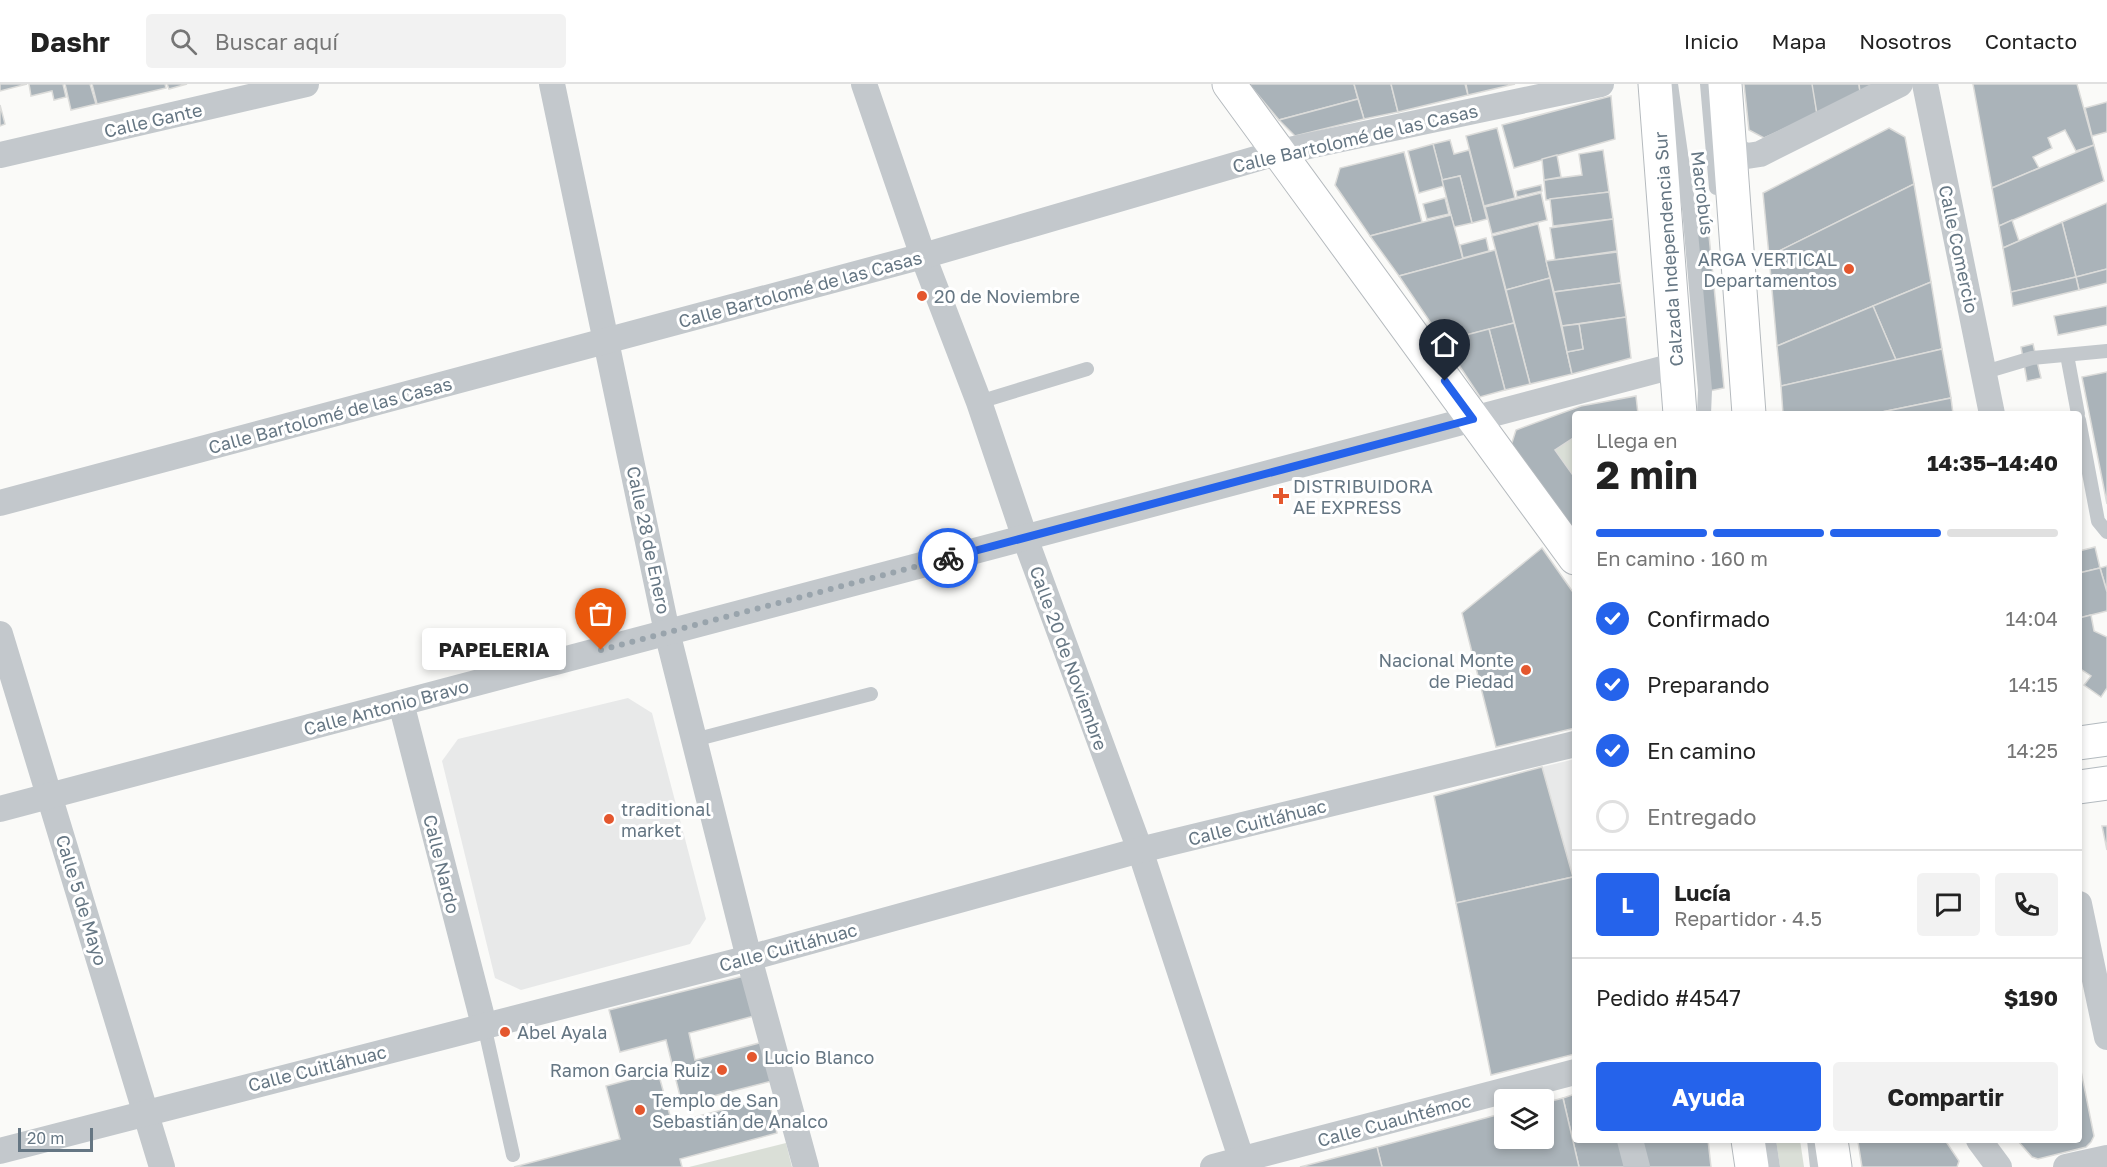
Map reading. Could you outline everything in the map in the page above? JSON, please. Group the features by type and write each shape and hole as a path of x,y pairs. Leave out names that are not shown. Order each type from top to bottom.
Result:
{"main road":[{"path":"1229,84 1572,554"},
{"name":"Calzada Independencia Sur","path":"1655,84 1680,411"},
{"path":"1725,84 1731,150 1742,409"},
{"path":"2082,743 2107,739"},
{"path":"2082,787 2107,783"},
{"path":"1748,1143 1752,1167"},
{"path":"1832,1143 1834,1167"}],"street":[{"name":"Calle Gante","path":"0,155 306,84"},
{"name":"Calle 28 de Enero","path":"552,84 608,341 667,632 749,958 806,1167"},
{"name":"Calle 20 de Noviembre","path":"864,84 923,256 979,402 1025,538 1140,850 1242,1164"},
{"name":"Calle Bartolomé de las Casas","path":"0,503 923,256 1280,152 1601,84"},
{"path":"1731,150 1746,156 1760,154 1900,84"},
{"name":"Calle Comercio","path":"1925,84 1991,411"},
{"name":"Calle Antonio Bravo","path":"0,809 1677,365"},
{"name":"Calle 5 de Mayo","path":"0,634 147,1111 162,1167"},
{"name":"Calle Nardo","path":"401,703 484,1025"},
{"name":"Calle Cuitláhuac","path":"0,1151 147,1111 749,958 1140,850 1572,745"},
{"path":"2082,918 2107,1037"},
{"name":"Calle Cuauhtémoc","path":"1213,1167 1242,1164 1572,1073"},
{"path":"1631,1143 1637,1167"},
{"path":"1981,1143 1999,1167"},
{"path":"2066,1167 2107,1158"}],"lane":[{"name":"Macrobús","path":"1671,84 1689,209 1705,390 1704,411"},
{"name":"Macrobús","path":"1707,84 1718,200"},
{"path":"1724,270 1735,386 1742,409"},
{"path":"1984,372 2032,358 2107,351"},
{"path":"2067,355 2077,411"},
{"path":"979,402 1086,369"},
{"path":"2082,436 2098,521 2107,532"},
{"path":"694,740 871,694"},
{"path":"484,1025 513,1155"},
{"path":"1769,1143 1773,1167"},
{"path":"1814,1143 1817,1167"}],"shaded area":[{"path":"1572,439 1572,474 1555,450"},
{"path":"628,698 652,713 706,919 690,944 521,990 495,978 442,761 458,739"},
{"path":"1572,760 1572,874 1542,767"},
{"path":"786,1143 792,1167 689,1167"},
{"path":"1776,1143 1800,1143 1804,1167 1780,1167"}],"building":[{"path":"0,84 27,84 0,91"},
{"path":"29,84 63,84 66,97 54,100 52,91 31,96"},
{"path":"65,84 90,84 96,104 71,110"},
{"path":"92,84 165,84 166,88 97,104"},
{"path":"167,84 187,84 169,89"},
{"path":"1249,84 1354,84 1358,99 1279,120"},
{"path":"1354,84 1391,84 1398,112 1364,119"},
{"path":"1391,84 1465,84 1468,95 1398,112"},
{"path":"1466,84 1515,84 1468,95"},
{"path":"1744,84 1813,84 1817,114 1764,138 1749,130"},
{"path":"1812,84 1859,84 1860,92 1817,114"},
{"path":"1859,84 1876,84 1860,92"},
{"path":"1973,84 2077,84 2094,145 2076,151 2065,130 2048,138 2052,148 2033,157 2039,168 1992,188"},
{"path":"1611,96 1615,139 1514,168 1502,125"},
{"path":"1358,99 1364,119 1295,136 1279,120"},
{"path":"2107,102 2107,132 2092,136 2085,108"},
{"path":"0,105 5,124 0,126"},
{"path":"1497,128 1515,198 1484,206 1466,136"},
{"path":"1889,128 1905,137 1914,184 1769,256 1763,193"},
{"path":"1450,140 1454,154 1469,150 1487,219 1472,223 1460,176 1442,180 1433,144"},
{"path":"1433,144 1444,186 1419,193 1408,151"},
{"path":"2094,145 2104,181 1999,226 1992,188"},
{"path":"1603,150 1609,192 1546,200 1544,180 1582,175 1579,154"},
{"path":"1404,152 1422,222 1370,236 1335,185 1340,168"},
{"path":"1557,155 1561,177 1544,180 1542,159"},
{"path":"1460,176 1472,223 1454,227 1442,180"},
{"name":"ARGA VERTICAL Departamentos","path":"1914,184 1931,282 1777,346 1769,256"},
{"path":"1541,185 1542,191 1517,197 1516,191"},
{"path":"1609,192 1613,219 1553,226 1550,199"},
{"path":"1541,193 1547,220 1492,234 1485,207"},
{"path":"1445,198 1449,214 1427,219 1423,204"},
{"path":"2107,203 2107,269 2076,277 2062,222"},
{"path":"1706,205 1724,388 1709,391 1691,206"},
{"path":"1451,215 1463,259 1399,276 1370,236"},
{"path":"1613,219 1617,251 1555,260 1550,228"},
{"path":"2012,220 2019,241 2003,248 1999,226"},
{"path":"2062,222 2076,277 2011,292 2003,248"},
{"path":"1538,224 1550,278 1506,290 1492,236"},
{"path":"1486,238 1489,251 1463,258 1460,245"},
{"path":"1495,250 1514,323 1443,341 1399,276"},
{"path":"1617,252 1621,283 1554,292 1546,261"},
{"path":"2107,269 2107,283 2079,290 2076,277"},
{"path":"2076,277 2079,290 2013,306 2011,292"},
{"path":"1550,278 1572,374 1530,384 1506,290"},
{"path":"1931,282 1942,349 1896,360 1873,306"},
{"path":"1621,283 1626,317 1562,326 1554,292"},
{"path":"1873,306 1896,360 1781,386 1777,346"},
{"path":"2107,306 2107,325 2058,335 2054,316"},
{"path":"1626,317 1631,358 1572,374 1567,352 1583,349 1579,324"},
{"path":"1514,323 1530,384 1505,390 1489,329"},
{"path":"1579,324 1583,349 1567,352 1562,326"},
{"path":"1489,329 1505,390 1480,397 1443,341"},
{"path":"2033,344 2041,378 2027,381 2021,347"},
{"path":"1942,349 1951,398 1887,411 1783,411 1781,386"},
{"path":"2107,372 2107,504 2082,377"},
{"path":"1636,396 1638,411 1572,411 1572,439 1555,450 1572,474 1572,540 1509,452 1516,430 1581,406"},
{"path":"1951,398 1953,411 1887,411"},
{"path":"2095,547 2100,568 2082,572 2082,550"},
{"name":"Nacional Monte de Piedad","path":"1542,548 1572,591 1572,729 1496,747 1462,613"},
{"path":"2107,566 2107,591 2100,568"},
{"path":"2100,568 2107,592 2107,611 2082,617 2082,572"},
{"path":"2091,615 2094,631 2107,637 2107,688 2101,697 2084,685 2091,676 2082,670 2082,617"},
{"path":"1542,767 1572,877 1456,903 1434,796"},
{"path":"2102,826 2107,826 2107,850"},
{"path":"1572,877 1572,1055 1491,1075 1456,903"},
{"path":"744,976 754,1016 689,1033 695,1060 763,1042 772,1081 682,1104 666,1040 620,1052 609,1010"},
{"name":"Templo de San Sebastián de Analco","path":"658,1072 672,1123 768,1098 777,1133 680,1159 682,1167 514,1167 620,1139 606,1086"},
{"path":"2082,1076 2094,1136 2091,1142 2086,1147 2038,1159 2032,1157 2020,1143 2082,1143"},
{"path":"1572,1095 1572,1137 1563,1098"},
{"path":"1563,1098 1579,1167 1382,1167 1377,1147 1494,1116 1494,1149 1554,1149 1554,1100"},
{"path":"1573,1143 1621,1143 1627,1167 1579,1167"},
{"path":"1642,1143 1708,1143 1711,1167 1648,1167"},
{"path":"1858,1143 1947,1143 1959,1161 1957,1167 1862,1167"},
{"path":"1377,1147 1382,1167 1300,1167"}],"way so far":[{"path":"601,650 948,558"}],"place":[{"name":"ARGA VERTICAL Departamentos","path":"1849,269"},
{"name":"20 de Noviembre","path":"922,296"},
{"name":"DISTRIBUIDORA AE EXPRESS","path":"1281,496"},
{"name":"PAPELERIA","path":"601,650"},
{"name":"Nacional Monte de Piedad","path":"1526,670"},
{"name":"traditional market","path":"609,819"},
{"name":"Abel Ayala","path":"505,1032"},
{"name":"Lucio Blanco","path":"752,1057"},
{"name":"Ramon Garcia Ruiz","path":"722,1070"},
{"name":"Templo de San Sebastián de Analco","path":"640,1110"}],"route":[{"path":"948,558 1473,419 1445,381"}]}
